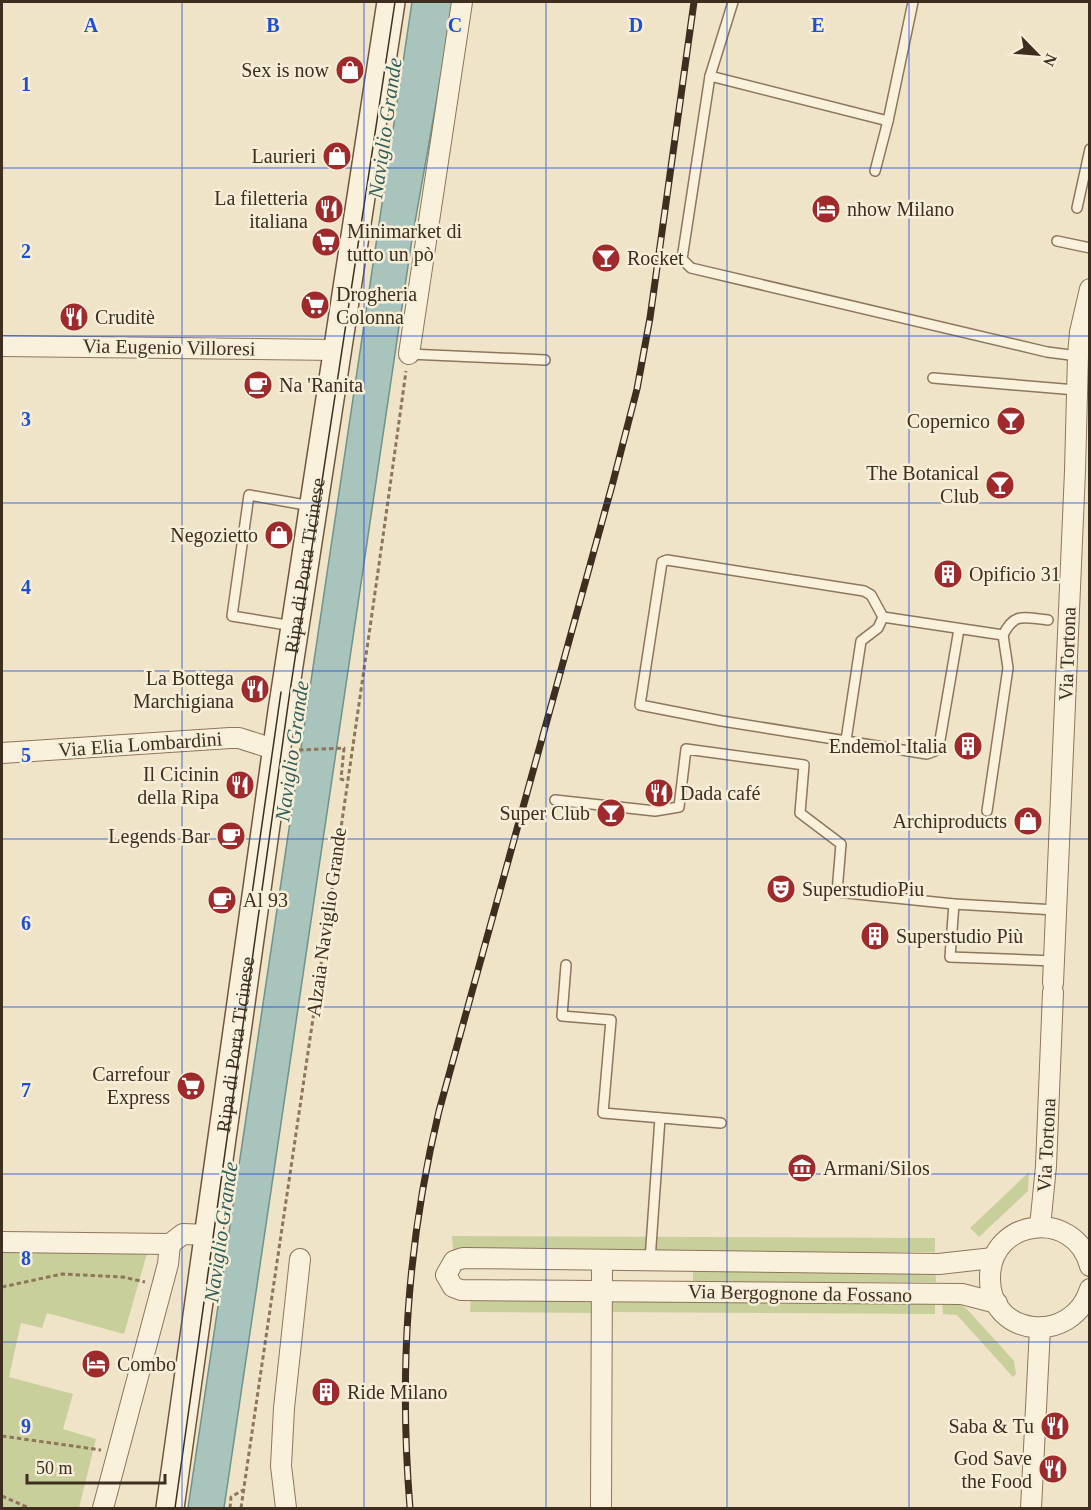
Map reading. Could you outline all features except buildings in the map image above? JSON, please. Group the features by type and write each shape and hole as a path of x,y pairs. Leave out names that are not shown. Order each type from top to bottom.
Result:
{"street":[{"name":"Ripa di Porta Ticinese","path":"170,1509 283,750 295,627 391,2"},
{"path":"409,354 462,2"},
{"name":"Via Tortona","path":"1040,1227 1046,1166 1075,471 1076,390 1084,356 1080,332 1089,289"},
{"name":"Via Eugenio Villoresi","path":"2,346 337,350"},
{"name":"Via Elia Lombardini","path":"2,753 230,738 239,738 283,750"},
{"path":"1089,1266 1082,1249 1059,1230 1040,1227 1024,1229 1010,1237 999,1248 993,1258 990,1281 997,1304 1012,1320 1028,1327 1040,1328 1058,1325 1074,1316 1085,1300 1089,1289"},
{"path":"2,1242 170,1244 183,1234 209,1235"},
{"path":"103,1509 168,1264 170,1244"},
{"name":"Via Bergognone da Fossano","path":"993,1258 939,1264 463,1258 454,1261 446,1275 453,1287 461,1290 962,1294 997,1304"},
{"path":"286,1509 281,1466 284,1408 300,1259"},
{"path":"601,1509 602,1260"},
{"path":"1031,1509 1040,1328"}],"lane":[{"path":"733,2 710,76 682,259 691,268 1047,352 1084,356"},
{"path":"874,171 888,121 914,2"},
{"path":"710,76 888,121"},
{"path":"1077,208 1089,148"},
{"path":"1057,241 1089,248"},
{"path":"409,354 545,360"},
{"path":"933,378 1076,390"},
{"path":"295,627 232,616 249,495 313,506"},
{"path":"883,617 871,596 864,591 667,560 662,562 640,705 722,721 927,754 935,751 940,740 958,629"},
{"path":"883,617 1003,635"},
{"path":"846,740 861,641 878,628 883,617"},
{"path":"987,811 1008,668 1003,635 1008,625 1020,617 1048,620"},
{"path":"555,800 655,811 679,807 686,749 804,765 800,813 841,844 837,892 954,904 1056,910"},
{"path":"954,904 950,957 1054,961"},
{"path":"566,965 562,1016 611,1020 603,1113 721,1123"},
{"path":"650,1260 660,1118"}],"path":[{"name":"Alzaia Naviglio Grande","path":"241,1509 409,354"},
{"path":"283,750 344,748 340,779 346,781"},
{"path":"2,1287 62,1274 123,1277 146,1283"},
{"path":"2,1436 101,1450"},
{"name":"Alzaia Naviglio Grande","path":"230,1509 231,1497 244,1490"},
{"path":"2,1496 29,1509"}],"green space":[{"path":"1029,1172 1028,1191 979,1237 970,1228"},
{"path":"452,1236 935,1238 935,1252 871,1252 868,1258 713,1252 453,1250"},
{"path":"2,1250 148,1250 124,1334 47,1313 42,1328 21,1323 9,1377 73,1394 63,1429 96,1439 79,1508 2,1508"},
{"path":"693,1267 935,1268 936,1282 693,1282"},
{"path":"471,1297 594,1299 594,1313 470,1312"},
{"path":"606,1298 935,1300 935,1314 606,1312"},
{"path":"942,1301 955,1301 967,1309 1014,1361 1016,1374 1013,1377 957,1315 943,1314"}],"water":[{"path":"412,2 454,2 412,239 224,1508 188,1508"}],"tram line":[{"path":"175,1508 289,698 395,2"},
{"path":"252,894 281,692"}],"railway":[{"path":"410,1508 405,1407 408,1308 419,1210 428,1161 439,1111 637,389 650,318 694,2"}],"place":[{"name":"Sex is now","path":"350,70"},
{"name":"Laurieri","path":"337,156"},
{"name":"La filetteria italiana","path":"329,209"},
{"name":"nhow Milano","path":"826,209"},
{"name":"Minimarket di tutto un pò","path":"326,242"},
{"name":"Rocket","path":"606,258"},
{"name":"Drogheria Colonna","path":"315,305"},
{"name":"Cruditè","path":"74,317"},
{"name":"Na 'Ranita","path":"258,385"},
{"name":"Copernico","path":"1011,421"},
{"name":"The Botanical Club","path":"1000,485"},
{"name":"Negozietto","path":"279,535"},
{"name":"Opificio 31","path":"948,574"},
{"name":"La Bottega Marchigiana","path":"255,689"},
{"name":"Endemol Italia","path":"968,746"},
{"name":"Il Cicinin della Ripa","path":"240,785"},
{"name":"Dada café","path":"659,793"},
{"name":"Super Club","path":"611,813"},
{"name":"Archiproducts","path":"1028,821"},
{"name":"Legends Bar","path":"231,836"},
{"name":"SuperstudioPiu","path":"781,889"},
{"name":"Al 93","path":"222,900"},
{"name":"Superstudio Più","path":"875,936"},
{"name":"Carrefour Express","path":"191,1086"},
{"name":"Armani/Silos","path":"802,1168"},
{"name":"Combo","path":"96,1364"},
{"name":"Ride Milano","path":"326,1392"},
{"name":"Saba & Tu","path":"1055,1426"},
{"name":"God Save the Food","path":"1053,1469"}],"water label":[{"name":"Naviglio Grande","path":"385,128"},
{"name":"Naviglio Grande","path":"292,751"},
{"name":"Naviglio Grande","path":"221,1232"}]}
